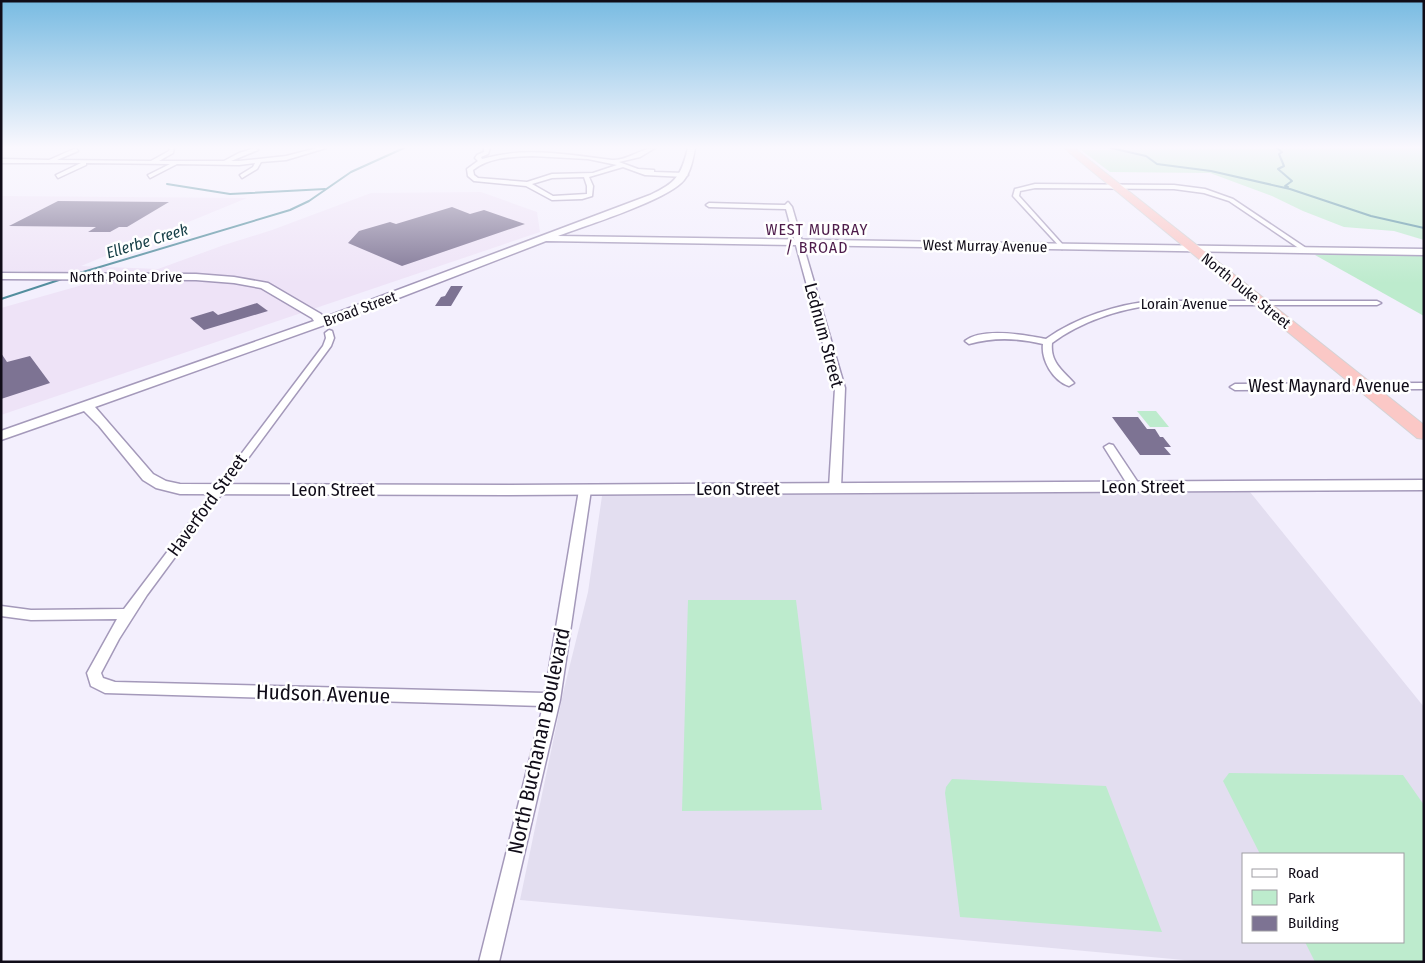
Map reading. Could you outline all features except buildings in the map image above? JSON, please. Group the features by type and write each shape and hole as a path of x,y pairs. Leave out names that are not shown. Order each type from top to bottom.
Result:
{"highway":[{"name":"North Duke Street","path":"1124,193 1424,434"}],"street":[{"path":"543,193 552,198 582,198 590,195 590,193"},
{"name":"Broad Street","path":"1,436 324,328 662,193"},
{"path":"1015,193 1062,247"},
{"path":"1213,193 1231,200 1306,250"},
{"name":"Lednum Street","path":"709,205 789,206 840,388 835,488"},
{"name":"West Murray Avenue","path":"547,239 1424,252"},
{"name":"North Pointe Drive","path":"1,276 206,277 250,283 324,328"},
{"name":"Lorain Avenue","path":"1048,342 1073,327 1132,304 1377,304"},
{"name":"Haverford Street","path":"96,682 94,673 127,614 327,346 330,338 324,328"},
{"path":"969,341 1000,335 1020,336 1048,342 1049,360 1052,366 1069,383"},
{"name":"West Maynard Avenue","path":"1235,387 1424,386"},
{"name":"Leon Street","path":"88,406 148,476 161,485 180,489 585,490 1424,485"},
{"path":"1110,447 1136,487"},
{"name":"North Buchanan Boulevard","path":"489,962 552,700 585,490"},
{"path":"1,611 31,615 127,614"},
{"name":"Hudson Avenue","path":"96,682 105,688 552,700"}],"shaded area":[{"path":"371,193 484,193 537,212 540,232 1,415 1,308 93,282 26,271 1,271 1,196 247,198 81,266 158,269 272,230"},
{"path":"1250,492 1424,707 1424,962 1206,962 520,900 564,689 588,592 602,496"}],"green space":[{"path":"1264,193 1424,193 1424,240 1394,231 1344,227 1303,211"},
{"path":"1315,255 1424,255 1424,316"},
{"path":"1137,411 1156,411 1169,427 1150,427"},
{"path":"688,600 796,600 822,810 682,811"},
{"path":"1229,773 1403,775 1424,805 1424,962 1315,962 1306,943 1405,943 1405,853 1259,853 1223,781"},
{"path":"952,779 1106,786 1162,932 960,917 945,793 946,787"}],"waterway":[{"path":"223,193 250,193"},
{"name":"Ellerbe Creek","path":"73,275 290,210 321,193"},
{"name":"Ellerbe Creek","path":"1302,193 1371,216 1424,228"},
{"name":"Ellerbe Creek","path":"1,299 65,278"}],"district":[{"name":"WEST MURRAY / BROAD","path":"817,238"}]}
